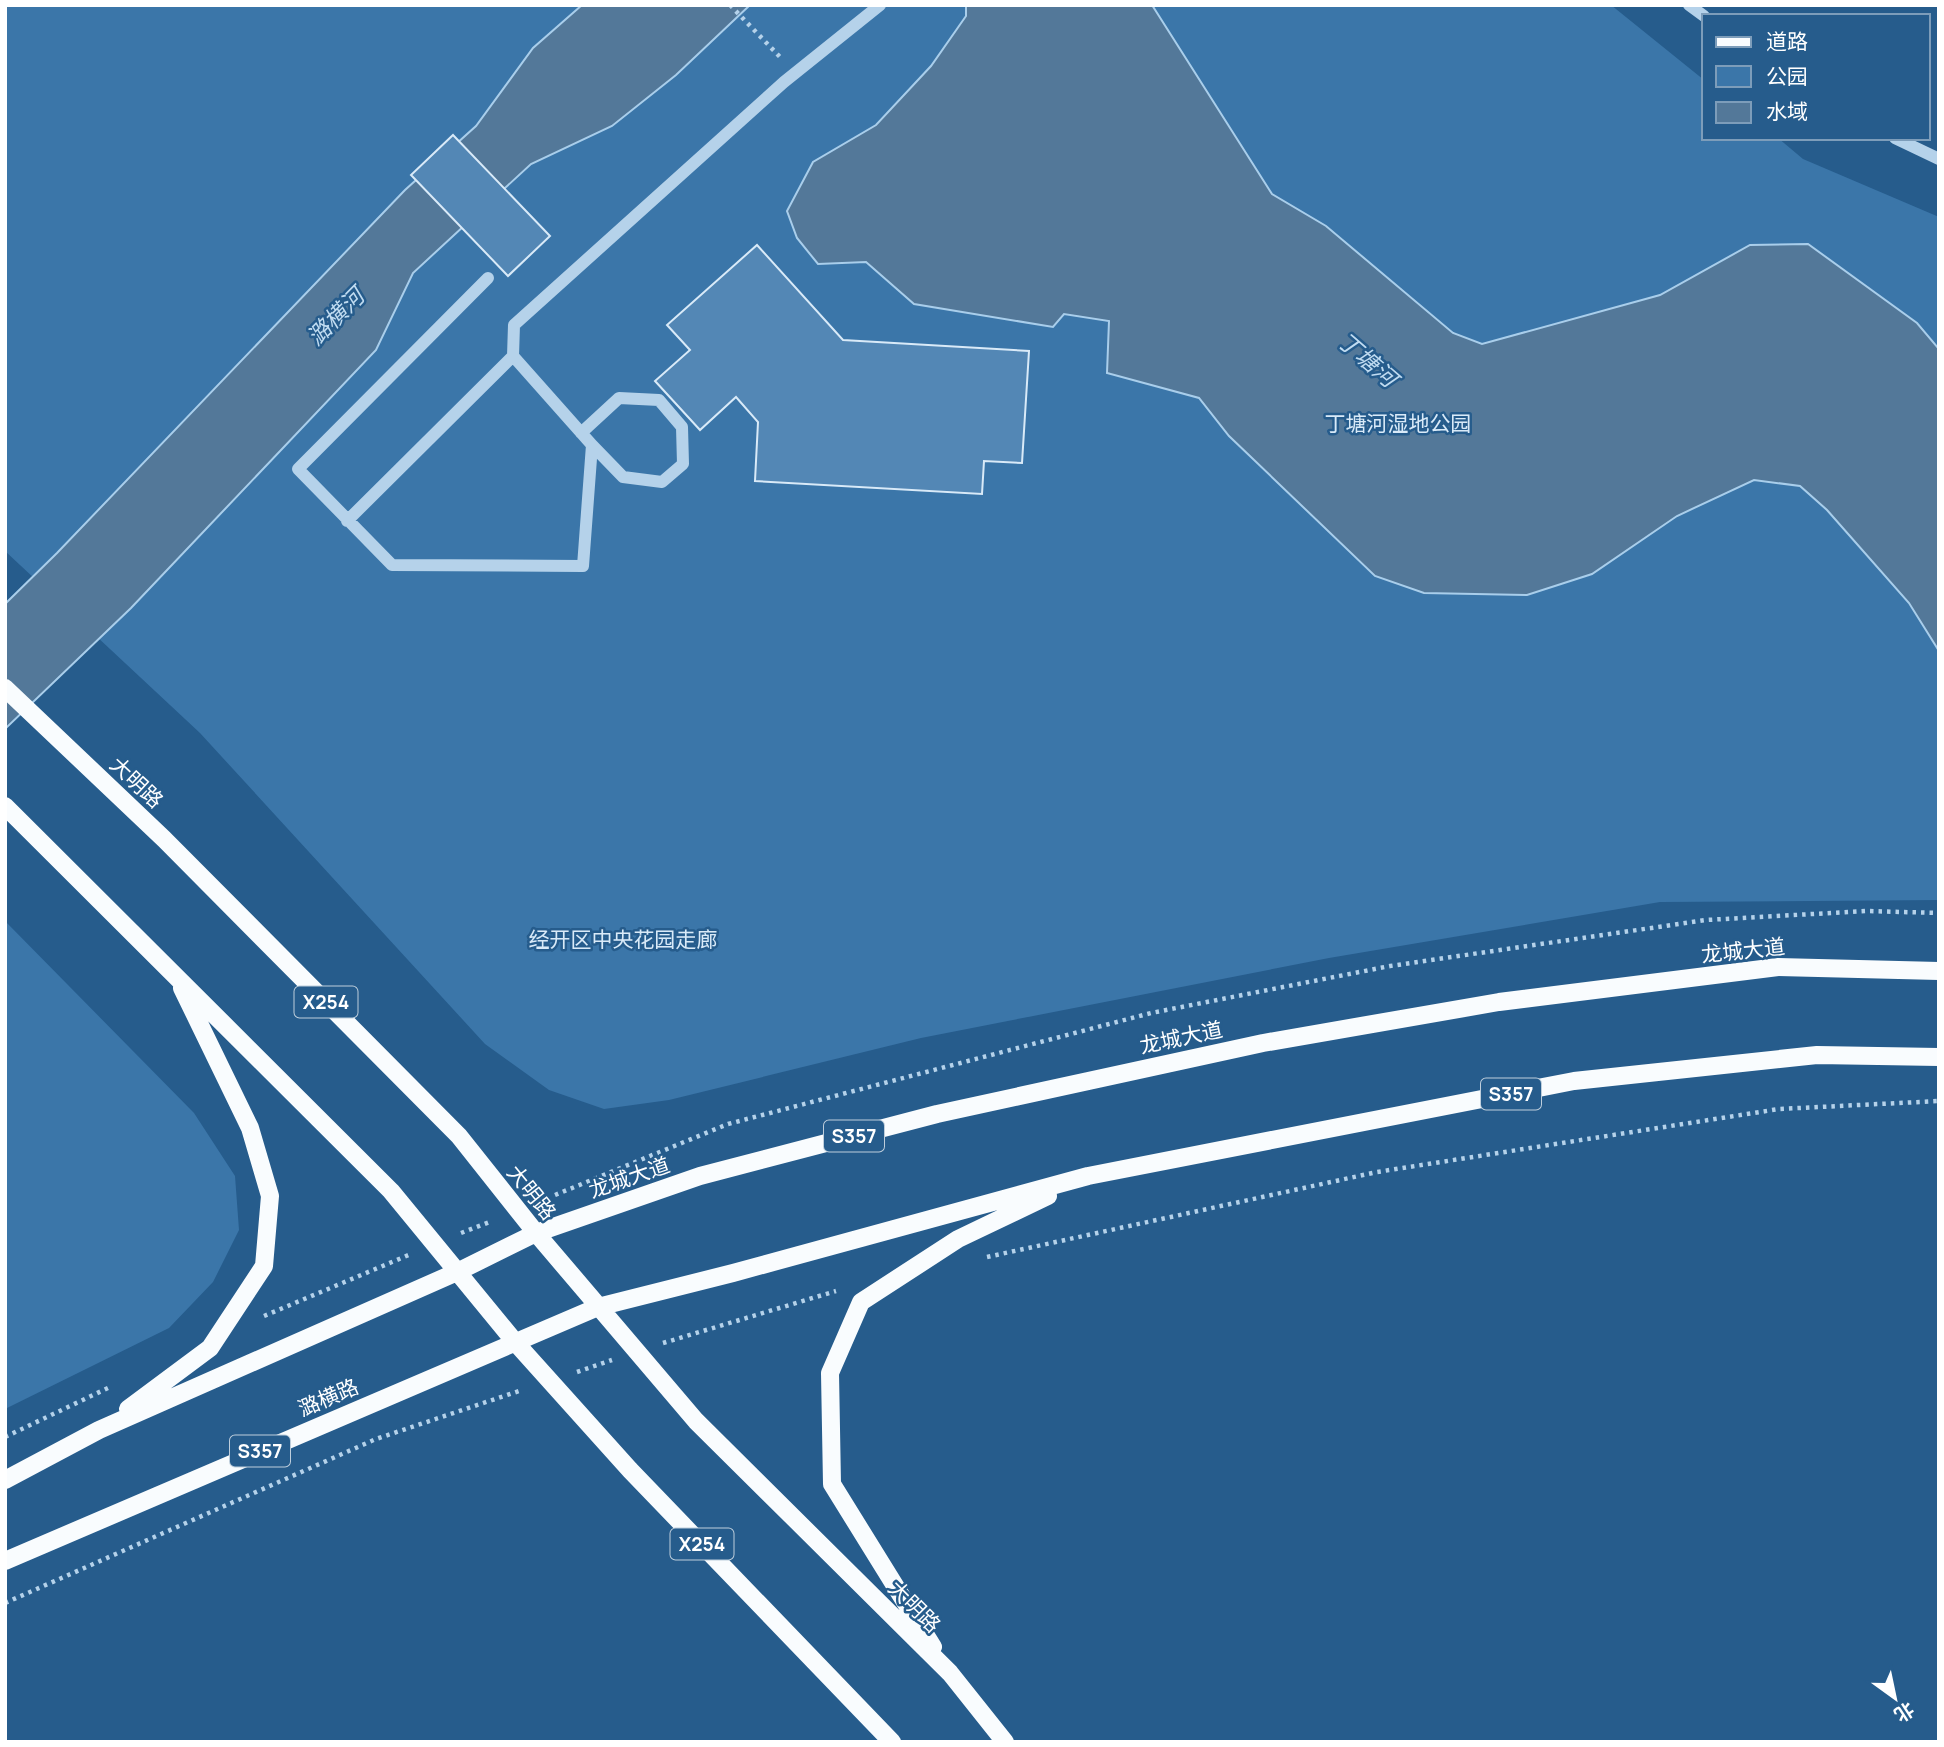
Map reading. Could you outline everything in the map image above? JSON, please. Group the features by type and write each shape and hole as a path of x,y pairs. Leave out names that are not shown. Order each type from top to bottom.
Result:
{"main road":[{"name":"大明路","path":"5,688 164,839 458,1136 536,1233 696,1421 950,1673 1005,1742"},
{"name":"X254","path":"5,806 391,1191 515,1342 630,1470 892,1742"},
{"name":"龙城大道","path":"457,1272 536,1233 700,1176 937,1114 1263,1042 1499,1002 1778,967 1939,971"},
{"path":"99,1430 210,1348 264,1266 270,1196 253,1139 176,975"},
{"name":"S357","path":"515,1342 598,1307 1088,1176 1574,1081 1817,1055 1939,1057"},
{"path":"950,1673 832,1484 830,1373 861,1302 958,1239 1088,1176"},
{"name":"S357","path":"5,1480 99,1430 457,1272"},
{"name":"潞横路","path":"5,1561 515,1342"}],"street":[{"path":"347,522 513,356 514,325 796,72 880,5"},
{"path":"1899,140 1939,159"},
{"path":"488,278 299,469 347,522 392,565 583,566 592,445"},
{"path":"513,356 581,433 622,477 662,482 683,464 682,427 659,400 619,398 581,433"}],"path":[{"path":"730,5 796,72"},
{"path":"984,1258 1377,1172 1779,1109 1939,1101"},
{"path":"5,1603 376,1439 637,1352 837,1291"}],"green space":[{"name":"丁塘河湿地公园","path":"5,5 1611,5 1702,78 1702,140 1780,140 1803,159 1939,217 1939,900 1660,902 1329,958 921,1038 669,1100 604,1109 549,1090 485,1044 200,733 5,551"},
{"path":"5,921 194,1113 235,1176 239,1230 213,1282 169,1328 5,1409"}],"water":[{"name":"潞横河","path":"582,5 750,5 676,75 612,126 531,164 413,273 376,350 131,608 5,729 5,604 405,190 476,126 533,48"},
{"name":"丁塘河","path":"966,5 1152,5 1272,194 1326,226 1453,333 1482,344 1660,295 1750,245 1808,244 1917,323 1939,349 1939,651 1909,603 1827,510 1800,486 1754,480 1677,516 1592,574 1527,595 1424,593 1375,576 1229,436 1199,398 1107,373 1109,321 1064,314 1053,327 914,304 866,262 818,264 797,238 787,211 813,162 876,125 931,66 966,16"}],"building":[{"path":"453,135 550,236 508,276 411,175"},
{"path":"757,245 843,340 1029,351 1022,463 984,461 982,494 755,481 758,422 736,397 700,430 655,381 690,350 667,325"}],"park label":[{"name":"经开区中央花园走廊","path":"623,939"}]}
